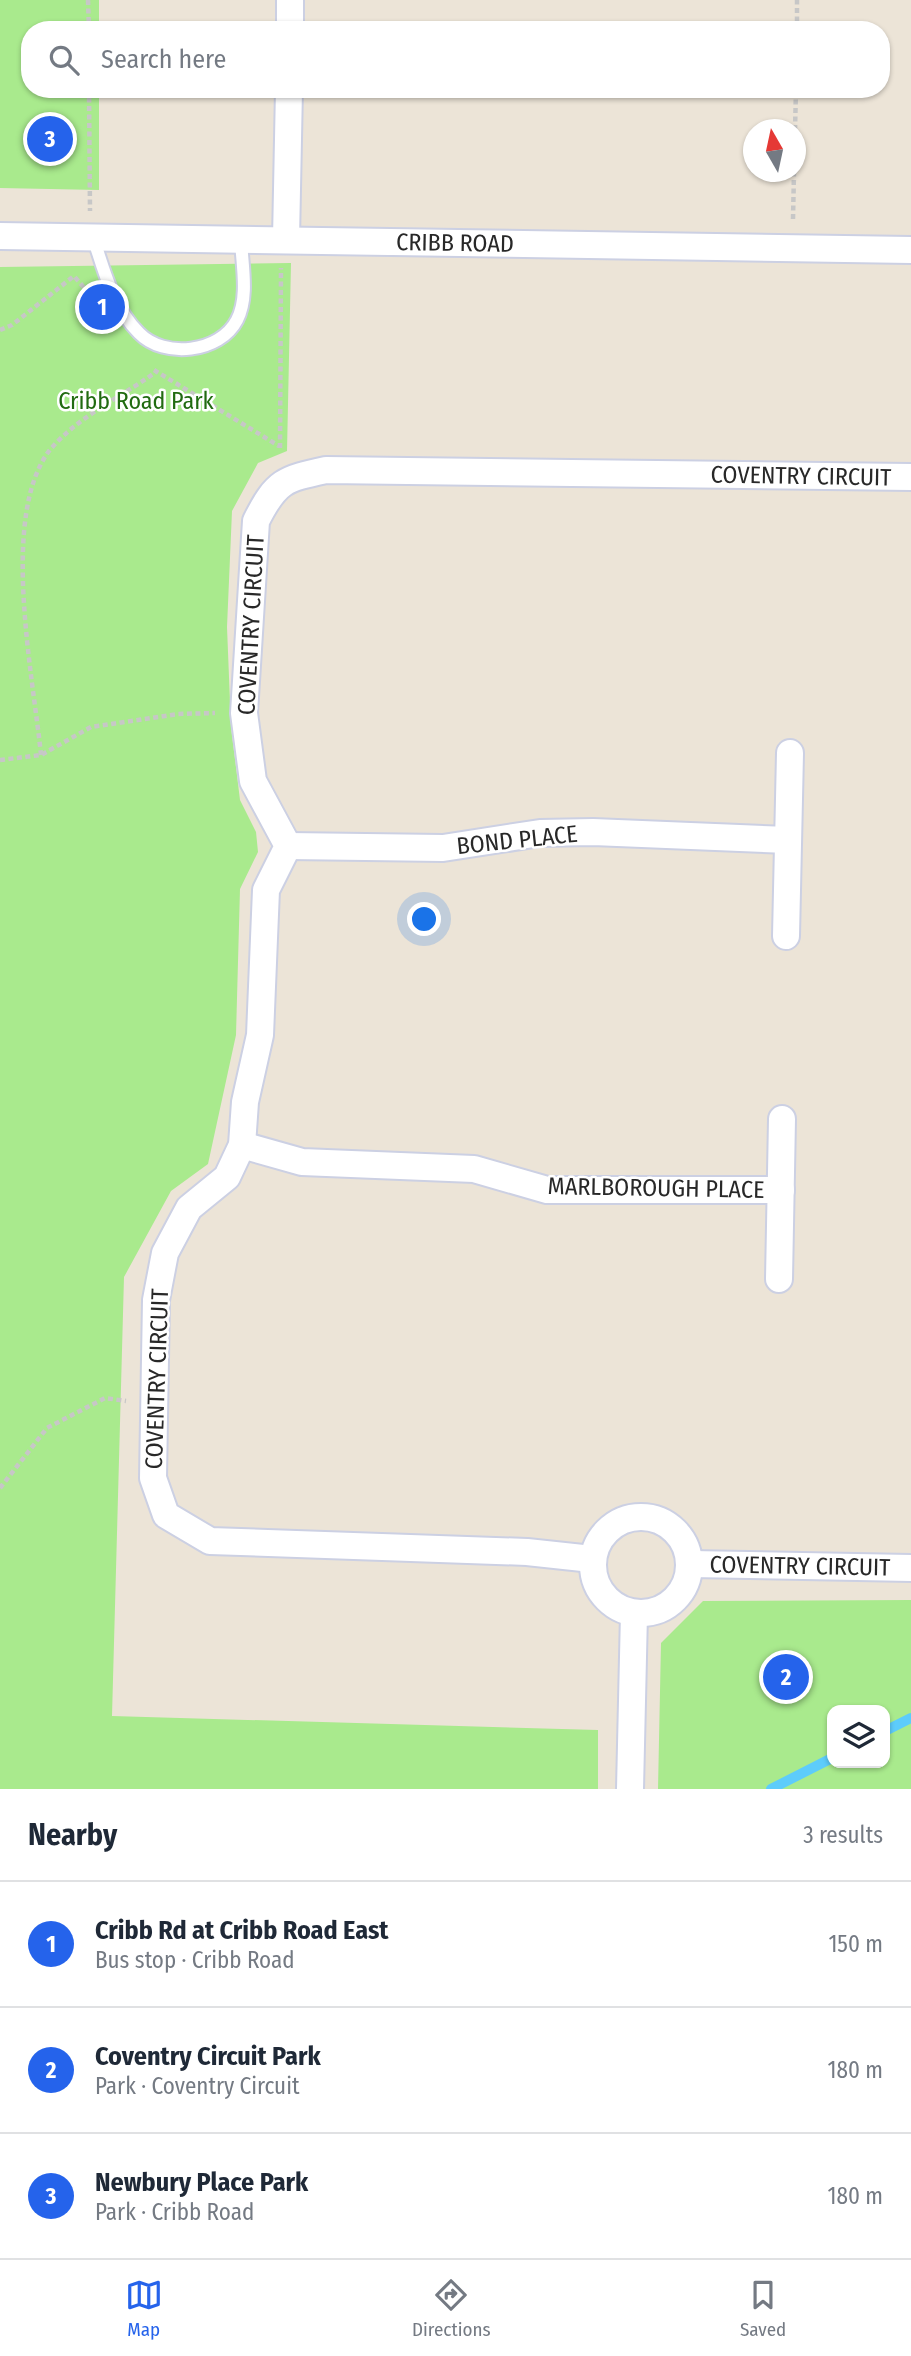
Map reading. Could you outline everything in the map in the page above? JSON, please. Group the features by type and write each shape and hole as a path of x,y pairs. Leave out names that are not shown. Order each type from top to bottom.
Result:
{"street":[{"path":"290,0 290,21"},
{"path":"286,239 289,98"},
{"name":"CRIBB ROAD","path":"13,236 911,250"},
{"name":"COVENTRY CIRCUIT","path":"592,1559 527,1552 210,1541 166,1515 153,1478 156,1300 165,1253 190,1208 227,1177 242,1145 245,1102 260,1035 266,890 288,846 253,780 244,713 256,521 270,493 292,477 326,470 911,477"},
{"path":"786,936 790,753"},
{"name":"BOND PLACE","path":"288,846 443,848 540,833 593,832 788,839"},
{"name":"MARLBOROUGH PLACE","path":"779,1279 782,1119"},
{"name":"MARLBOROUGH PLACE","path":"242,1145 302,1162 474,1169 547,1190 781,1189"},
{"path":"643,1516 661,1520 676,1531 686,1546 690,1564 686,1585 673,1602 655,1611 634,1613 616,1607 602,1595 594,1578 592,1559 598,1542 610,1528 625,1519 643,1516"},
{"name":"COVENTRY CIRCUIT","path":"690,1564 911,1568"},
{"path":"630,1789 634,1613"}],"lane":[{"path":"93,237 109,287 131,324 153,344 178,349 208,344 228,331 237,319 243,299 241,240"}],"path":[{"path":"89,0 89,21"},
{"path":"797,0 797,21"},
{"path":"89,98 89,196 93,237"},
{"path":"795,119 796,98"},
{"path":"793,227 794,182"},
{"path":"286,239 281,263 279,446 292,477"},
{"path":"41,755 20,590 27,494 48,452 83,419 156,372"},
{"path":"0,760 41,755 91,727 178,714 244,713"},
{"path":"0,1488 24,1462 47,1428 79,1410 104,1398 154,1405"}],"green space":[{"path":"0,0 99,0 99,21 21,21 21,98 99,98 99,190 0,188"},
{"name":"Cribb Road Park","path":"291,263 287,451 258,463 232,511 227,627 231,727 240,800 256,832 258,852 240,889 236,1035 208,1164 171,1191 124,1277 112,1716 598,1730 598,1789 0,1789 0,267"},
{"path":"911,1600 911,1789 658,1789 661,1643 703,1601"}],"waterway":[{"path":"890,1728 911,1718"},
{"path":"771,1789 827,1761"}],"place":[{"name":"Newbury Place Park","path":"50,139"},
{"name":"Cribb Rd at Cribb Road East","path":"102,307"},
{"name":"Coventry Circuit Park","path":"786,1677"}]}
